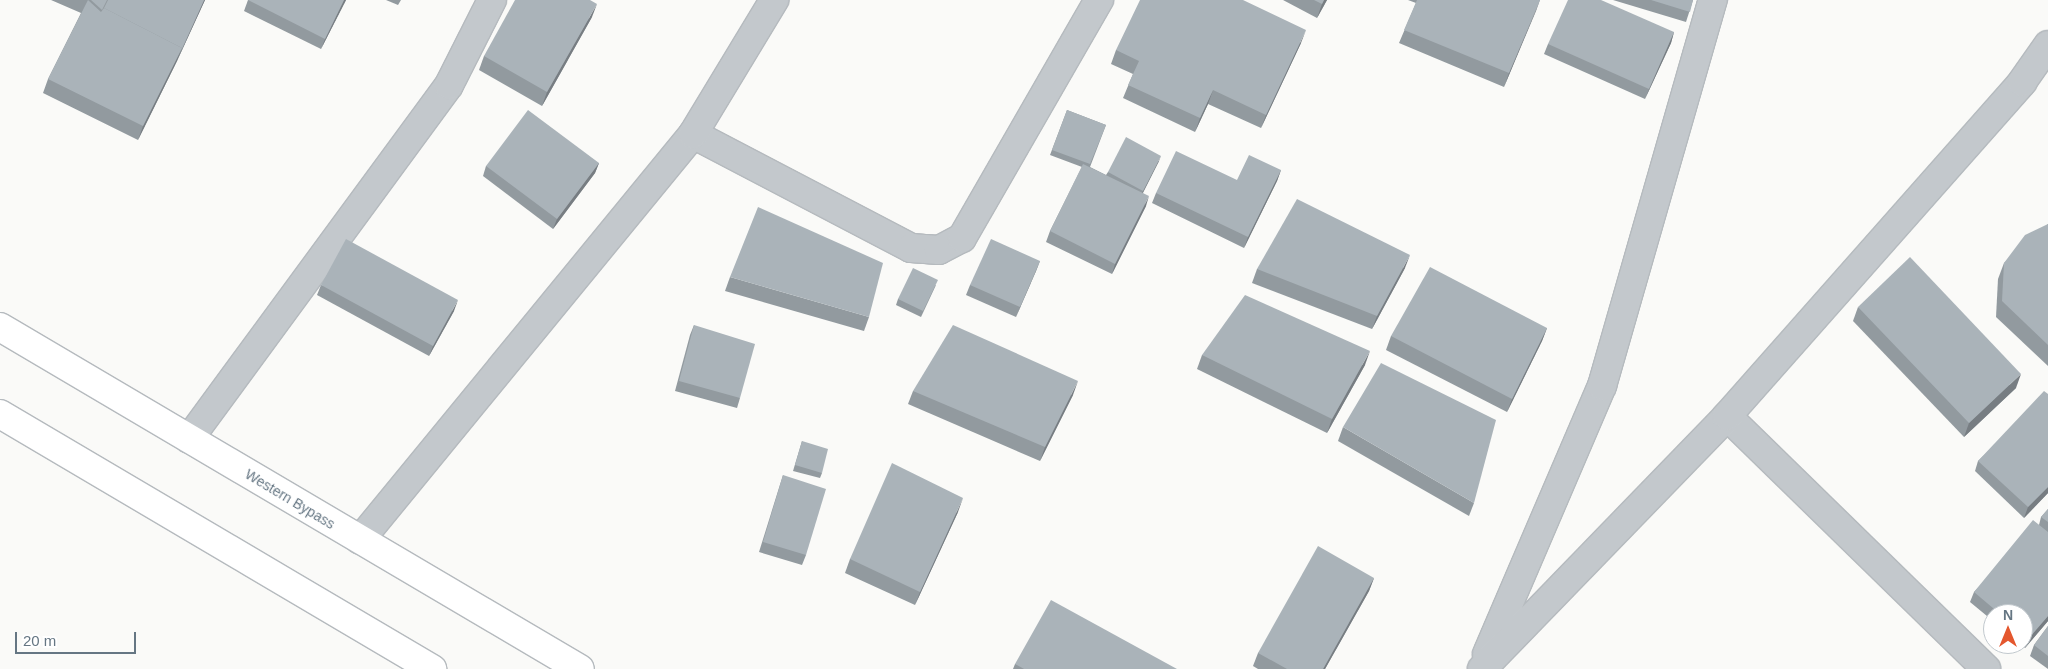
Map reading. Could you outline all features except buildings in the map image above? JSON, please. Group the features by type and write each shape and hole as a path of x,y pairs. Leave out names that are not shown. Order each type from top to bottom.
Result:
{"main road":[{"name":"Western Bypass","path":"0,327 580,669"},
{"path":"0,414 432,669"}],"street":[{"path":"189,439 449,85 492,0"},
{"path":"360,540 693,134 774,0"},
{"path":"693,134 911,248 939,250 962,238 1099,0"},
{"path":"1482,669 1602,386 1714,0"},
{"path":"1482,669 1727,416 2022,82 2048,44"},
{"path":"1727,416 1986,669"}]}
